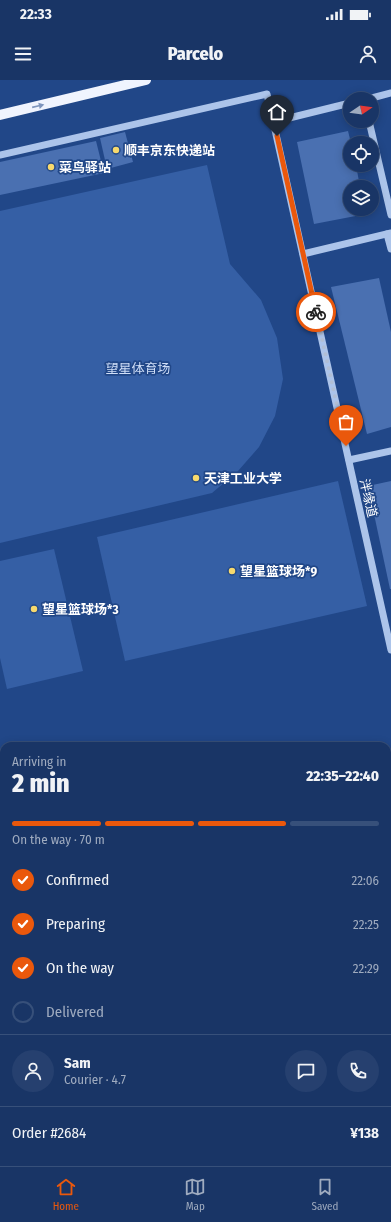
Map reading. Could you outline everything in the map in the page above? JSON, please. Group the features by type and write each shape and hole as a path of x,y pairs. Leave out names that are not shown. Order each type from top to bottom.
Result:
{"main road":[{"path":"0,115 146,80"}],"street":[{"name":"泮缘道","path":"0,155 267,94 391,650"},
{"path":"379,97 391,94"},
{"path":"273,122 343,105"},
{"path":"371,128 391,215"},
{"path":"303,254 389,234 391,249"},
{"path":"349,460 391,450"}],"green space":[{"name":"望星体育场","path":"207,165 230,264 261,300 277,338 283,379 275,416 259,447 238,471 212,493 0,543 0,211"},
{"name":"望星篮球场*9","path":"338,481 367,606 125,661 97,537"},
{"name":"望星篮球场*3","path":"54,549 83,671 7,689 0,658 0,561"}],"building":[{"path":"348,131 349,136 343,136 343,172 357,172 359,180 343,180 343,216 356,216 314,224 297,142"},
{"name":"顺丰京东快递站","path":"125,132 133,162 107,169 100,138"},
{"name":"菜鸟驿站","path":"96,141 104,173 0,195 0,162"},
{"path":"379,278 391,332 391,427 367,434 331,287"},
{"path":"391,481 391,589 390,589 368,486"}],"way so far":[{"path":"316,312 346,446"}],"place":[{"name":"顺丰京东快递站","path":"116,150"},
{"name":"菜鸟驿站","path":"51,167"},
{"name":"天津工业大学","path":"196,478"},
{"name":"望星篮球场*9","path":"232,571"},
{"name":"望星篮球场*3","path":"34,609"}],"route":[{"path":"277,136 316,312"}]}
